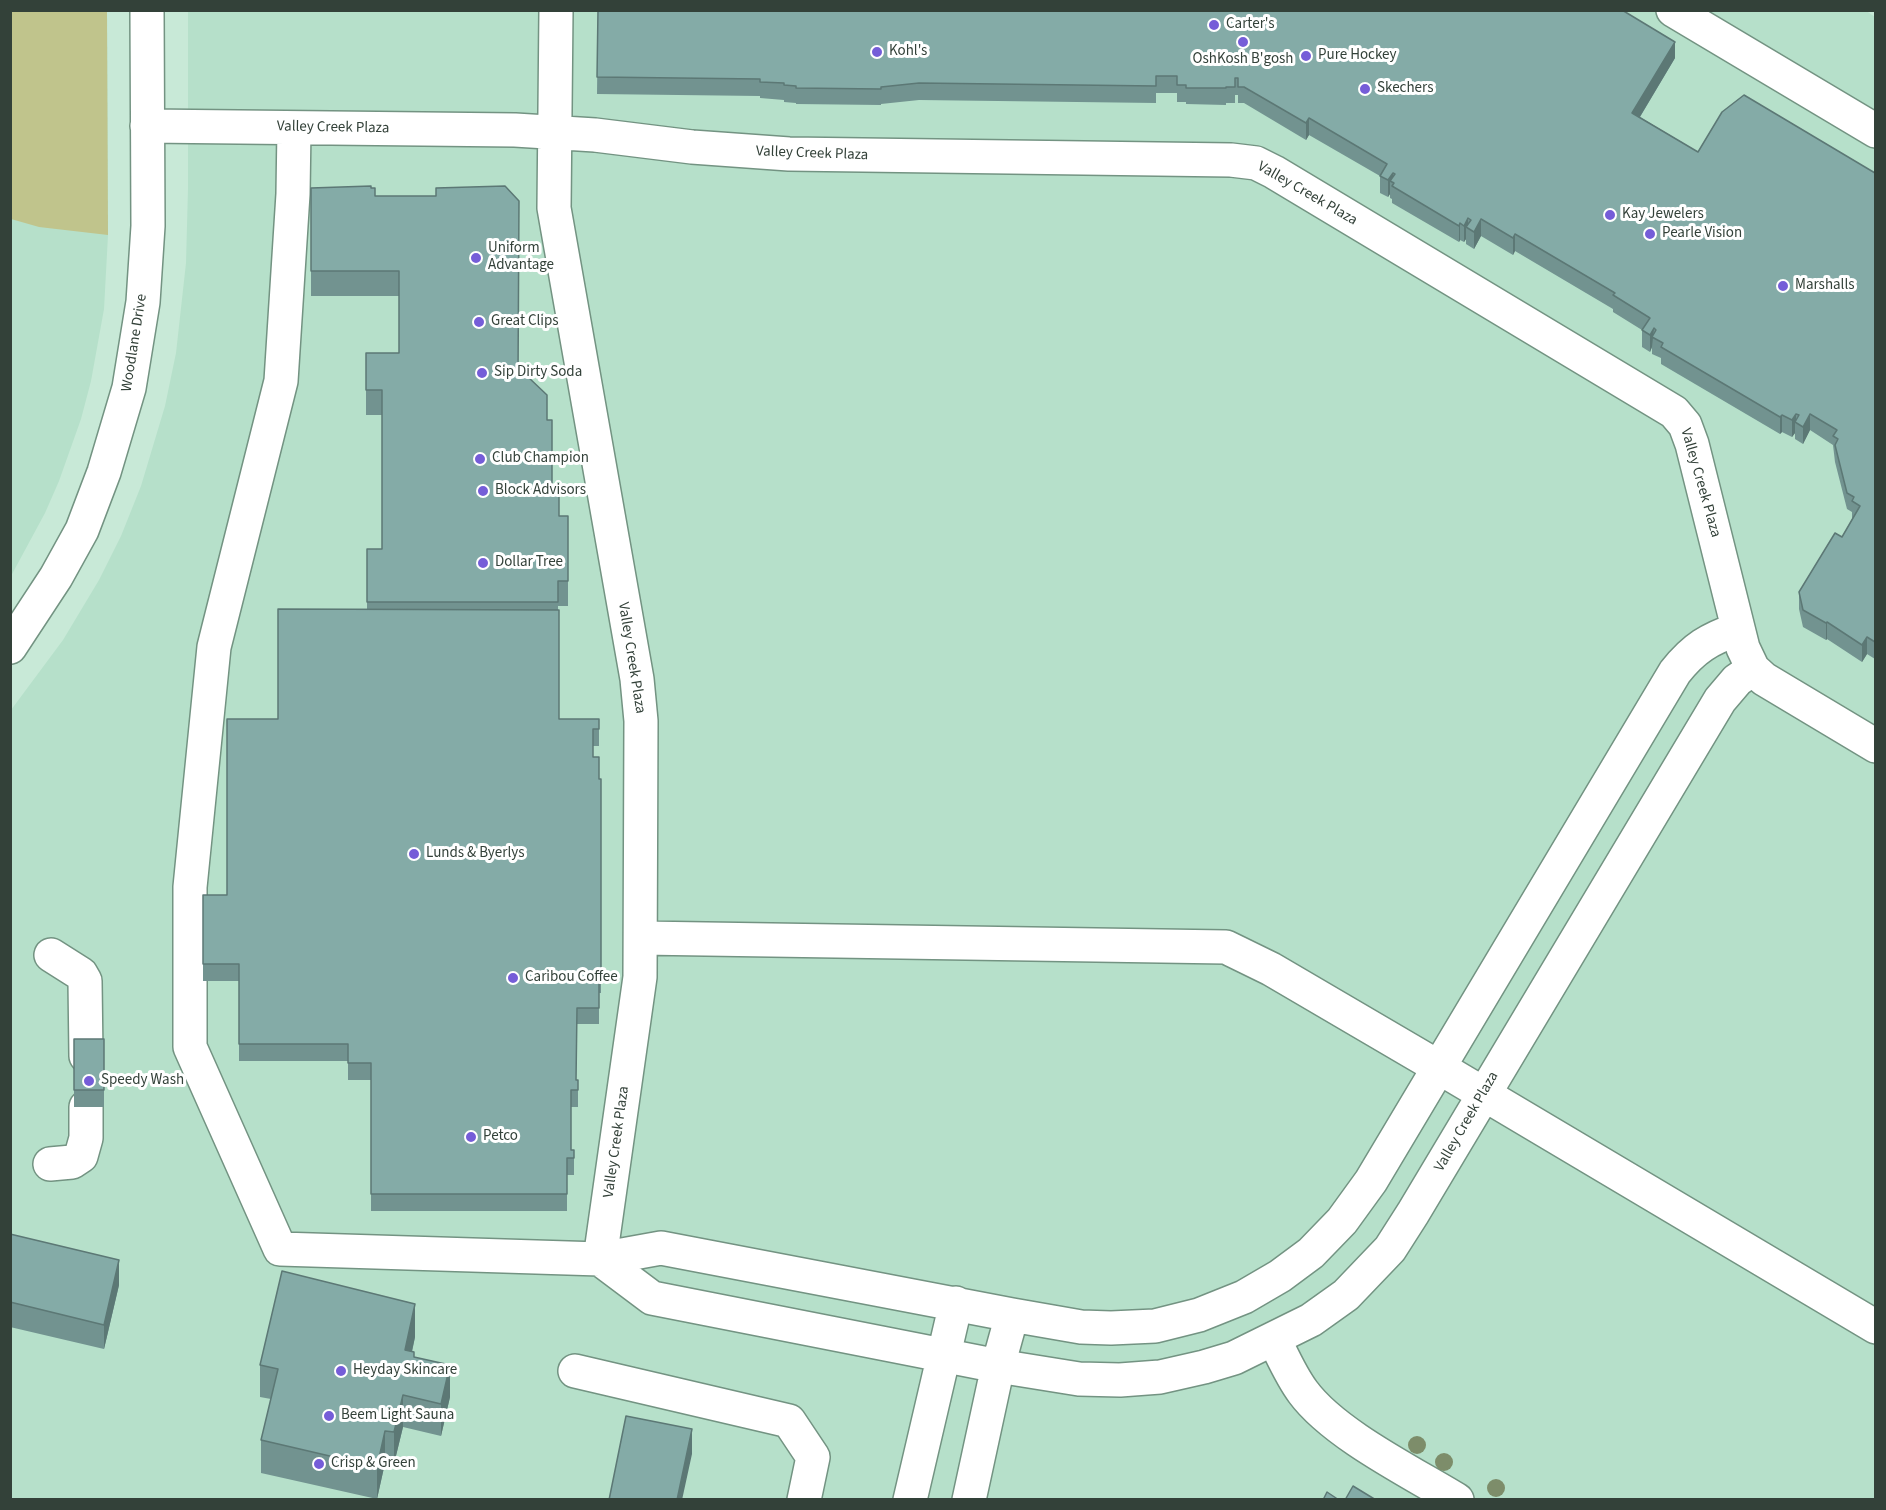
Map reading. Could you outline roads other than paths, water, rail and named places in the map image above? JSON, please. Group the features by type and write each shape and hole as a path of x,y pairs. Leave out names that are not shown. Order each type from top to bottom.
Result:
{"street":[{"name":"Woodlane Drive","path":"10,647 56,577 82,530 104,471 129,388 143,302 147,226 147,10"},
{"path":"554,132 556,10"},
{"path":"1673,10 1875,131"},
{"name":"Valley Creek Plaza","path":"147,126 554,132 780,154 1245,161 1264,166 1674,412 1685,426 1692,444 1743,648 1753,669 1737,680 1720,700 1390,1249 1346,1294 1311,1320 1234,1358 1204,1367 1160,1377 1120,1380 1079,1379 998,1366 652,1298 600,1259 640,977 640,701 556,221 554,132"},
{"path":"294,128 293,194 281,381 214,647 190,887 190,1047 280,1249 600,1259 661,1248 1012,1315 1081,1327 1111,1329 1155,1326 1199,1315 1244,1297 1280,1276 1311,1253 1342,1221 1371,1181 1440,1068 1675,672 1696,648 1710,639 1738,629"},
{"path":"1753,669 1772,685 1875,746"},
{"path":"641,938 1221,945 1271,969 1875,1328"},
{"path":"51,955 81,974 85,981 86,1056"},
{"path":"50,1164 72,1162 81,1156 86,1138 86,1107"},
{"path":"910,1500 956,1303"},
{"path":"969,1500 998,1366 1012,1315"},
{"path":"1274,1340 1303,1393 1326,1416 1369,1447 1457,1500"},
{"path":"574,1371 789,1420 813,1457 804,1500"}],"place":[{"name":"Carter's","path":"1214,25"},
{"name":"OshKosh B'gosh","path":"1243,42"},
{"name":"Kohl's","path":"877,52"},
{"name":"Pure Hockey","path":"1306,56"},
{"name":"Skechers","path":"1365,89"},
{"name":"Kay Jewelers","path":"1610,215"},
{"name":"Pearle Vision","path":"1650,234"},
{"name":"Uniform Advantage","path":"476,258"},
{"name":"Marshalls","path":"1783,286"},
{"name":"Great Clips","path":"479,322"},
{"name":"Sip Dirty Soda","path":"482,373"},
{"name":"Club Champion","path":"480,459"},
{"name":"Block Advisors","path":"483,491"},
{"name":"Dollar Tree","path":"483,563"},
{"name":"Lunds & Byerlys","path":"414,854"},
{"name":"Caribou Coffee","path":"513,978"},
{"name":"Speedy Wash","path":"89,1081"},
{"name":"Petco","path":"471,1137"},
{"name":"Heyday Skincare","path":"341,1371"},
{"name":"Beem Light Sauna","path":"329,1416"},
{"name":"Crisp & Green","path":"319,1464"}]}
